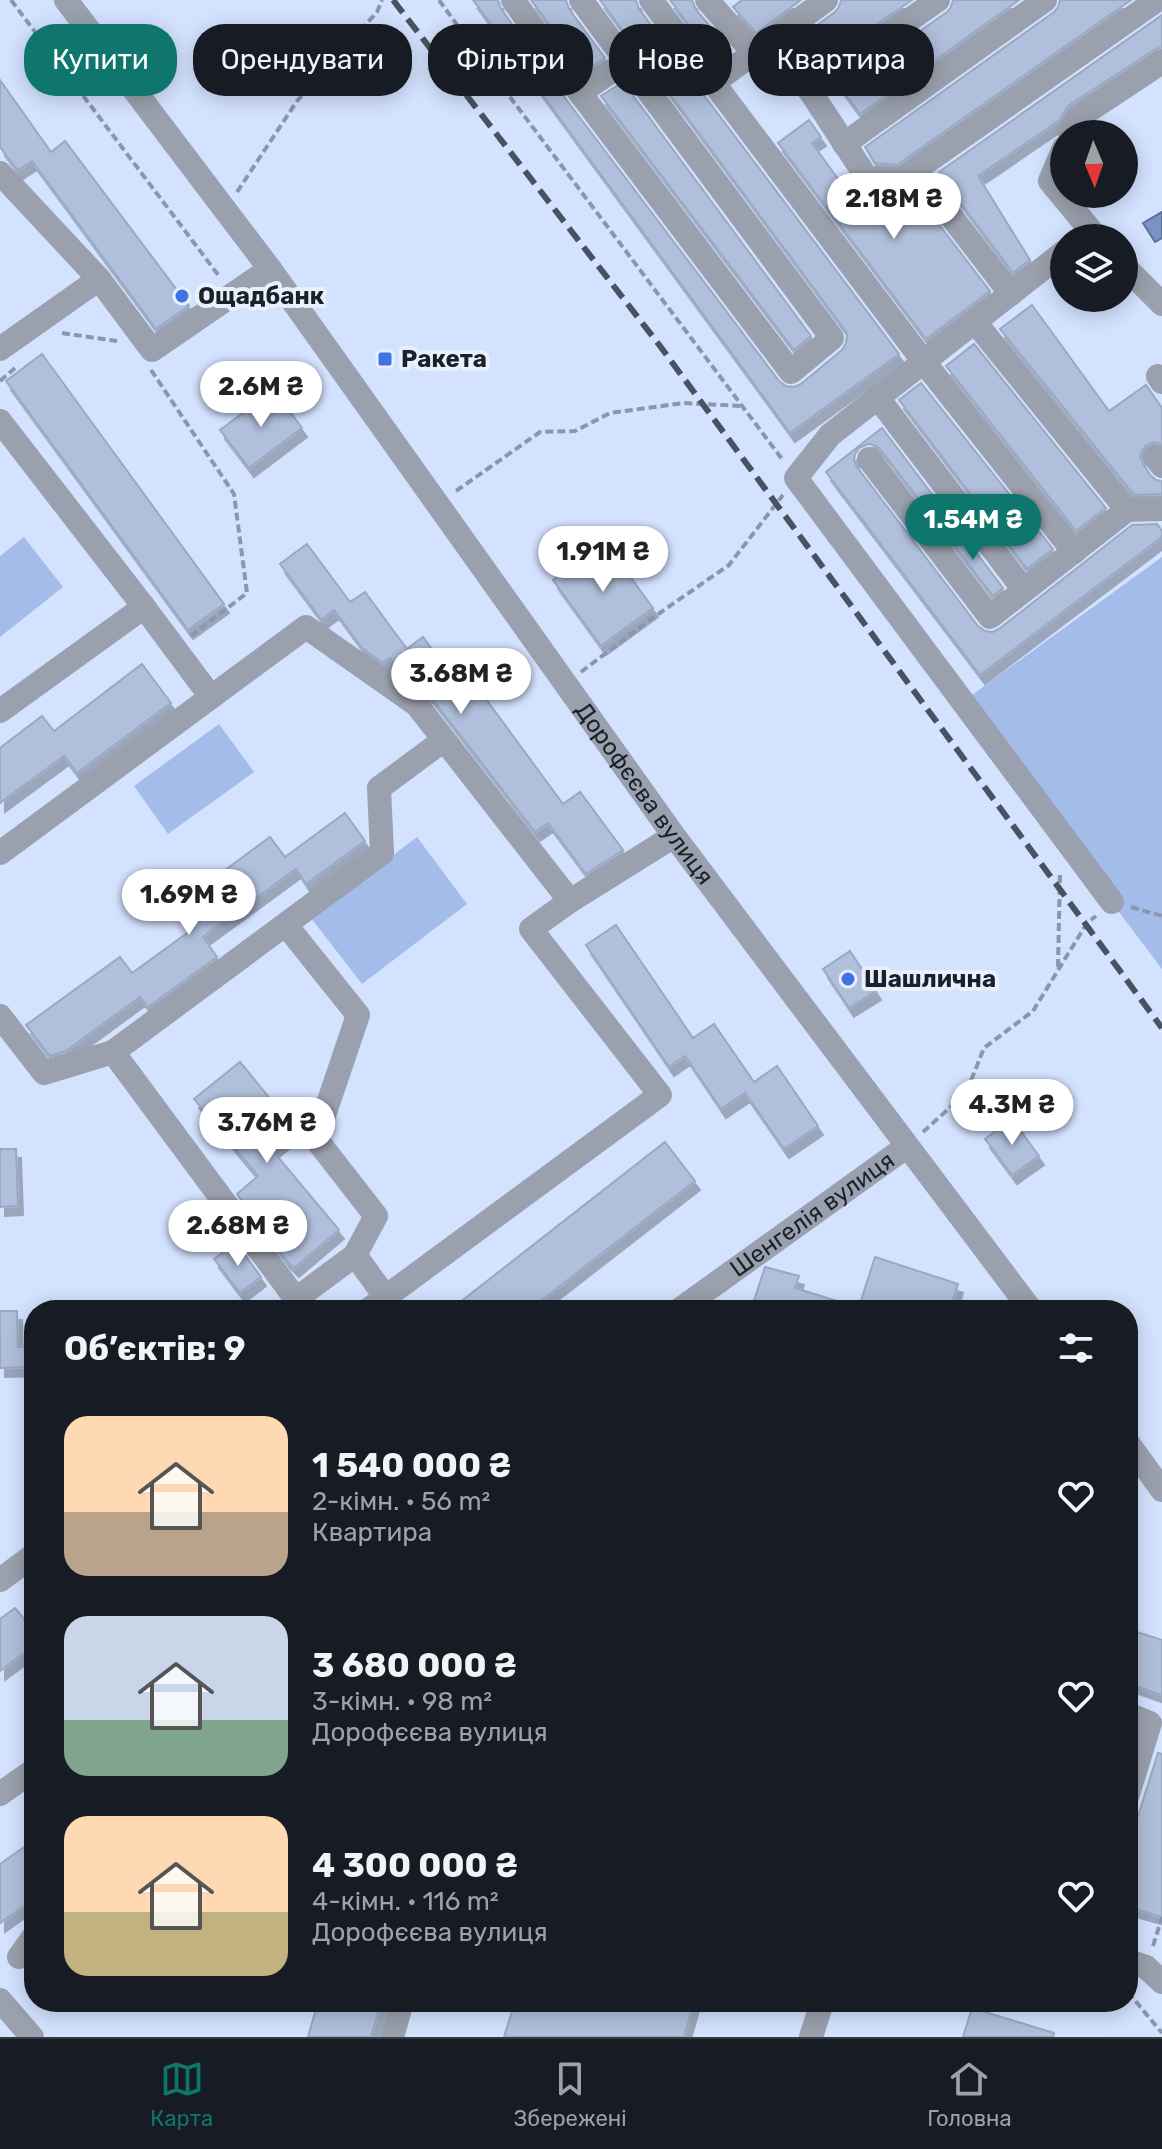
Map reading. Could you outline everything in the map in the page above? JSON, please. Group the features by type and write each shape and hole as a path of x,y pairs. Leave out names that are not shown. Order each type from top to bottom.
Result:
{"street":[{"name":"Дорофєєва вулиця","path":"66,0 270,269 674,836 1017,1300"},
{"path":"513,0 530,24"},
{"path":"581,0 609,38"},
{"path":"651,0 669,24"},
{"path":"793,24 826,0"},
{"path":"904,24 938,0"},
{"path":"844,144 1045,0"},
{"path":"901,180 1157,0"},
{"path":"713,2 748,46"},
{"path":"1076,120 1162,62"},
{"path":"582,96 791,372 832,338 652,96"},
{"path":"723,96 924,362 1074,552"},
{"path":"813,96 867,178 924,181 1011,294"},
{"path":"0,173 99,279 152,350 270,269"},
{"path":"1050,263 830,435 796,478 1112,902"},
{"path":"0,349 99,279"},
{"path":"1138,280 1162,304"},
{"path":"975,322 1127,510"},
{"path":"878,398 1024,590"},
{"path":"0,421 211,697"},
{"path":"869,459 990,617 1127,510 1162,509"},
{"path":"0,711 144,607"},
{"path":"0,853 306,627 417,705 570,901"},
{"path":"0,1016 44,1073 113,1052 382,853 379,788 444,740"},
{"path":"391,1300 660,1095 531,929 674,836"},
{"path":"113,1052 296,1299 355,1255 376,1216 316,1139 358,1015 286,925"},
{"name":"Шенгелія вулиця","path":"693,1300 906,1147"},
{"path":"355,1255 380,1300"},
{"path":"1138,1457 1162,1490"},
{"path":"0,1580 24,1562"},
{"path":"1138,1718 1150,1723 1138,1762"},
{"path":"0,1794 24,1780"},
{"path":"19,1957 24,1950"},
{"path":"0,2000 32,2037"},
{"path":"392,2037 399,2012"},
{"path":"811,2037 819,2012"}],"path":[{"path":"11,0 233,295"},
{"path":"225,209 297,101 377,12 382,0"},
{"path":"439,0 796,478 729,565 566,684"},
{"path":"57,332 118,341"},
{"path":"0,381 23,361"},
{"path":"148,365 234,494 247,593 191,637"},
{"path":"437,504 540,432 575,431 610,413 684,403 742,406"},
{"path":"1058,967 1061,833"},
{"path":"906,1147 966,1093 984,1048 1033,1011 1087,923 1112,902 1162,916"},
{"path":"1145,1970 1162,1917"},
{"path":"1138,2004 1162,2033"}],"shaded area":[{"path":"1162,212 1162,238 1155,242 1143,223"},
{"path":"24,537 63,587 0,637 0,556"},
{"path":"1162,557 1162,969 961,703"},
{"path":"219,724 254,772 168,834 134,786"},
{"path":"417,837 467,904 362,984 311,918"}],"building":[{"path":"473,0 498,0 512,24 491,24"},
{"path":"531,0 566,0 580,24 549,24"},
{"path":"600,0 636,0 650,24 618,24"},
{"path":"670,0 692,0 708,24 688,24"},
{"path":"742,0 801,0 768,24 748,24 733,7"},
{"path":"841,0 912,0 877,24 819,24 839,7"},
{"path":"953,0 1019,0 934,61 934,24 930,24 951,7"},
{"path":"1060,0 1131,0 897,165 875,163 865,147 1054,12"},
{"path":"1162,15 1162,47 1068,106 1060,120 1050,120 1050,127 978,176 1030,260 1013,273 939,172"},
{"path":"593,42 605,58 593,66"},
{"path":"0,80 51,152 65,141 189,306 156,329 32,161 18,170 15,167 0,147"},
{"path":"609,91 609,96 633,96 811,336 794,350 601,96"},
{"path":"543,96 564,96 779,381 794,387 842,350 847,335 671,96 705,96 899,354 790,433"},
{"path":"847,96 885,96 860,114"},
{"path":"809,120 821,137 812,143 849,194 917,196 990,291 926,339 778,143"},
{"path":"1032,305 1109,411 1146,385 1162,408 1162,444 1154,442 1146,445 1140,458 1150,475 1162,481 1162,494 1134,495 1000,329"},
{"path":"974,344 1106,508 1076,531 946,366"},
{"path":"42,354 224,604 188,630 6,381"},
{"path":"921,383 1053,549 1027,569 899,400"},
{"path":"274,390 302,428 249,468 220,430"},
{"path":"882,428 1003,588 993,596 880,449 868,444 859,448 854,460 857,467 978,626 985,631 999,629 1132,525 1157,524 1162,537 980,675 826,472"},
{"path":"605,542 653,608 601,646 553,580"},
{"path":"307,544 350,602 365,592 407,649 423,637 469,700 480,691 563,804 580,792 623,850 586,874 548,823 535,832 429,695 404,678 390,658 383,663 362,648 334,610 321,620 280,564"},
{"path":"142,664 171,703 77,773 64,756 0,803 0,748 42,716 54,731"},
{"path":"345,813 365,841 306,884 296,869 203,937 217,957 148,1007 140,997 66,1051 50,1056 26,1025 120,957 132,973 194,928 178,905 270,837 285,857"},
{"path":"616,925 693,1038 714,1024 754,1082 777,1066 818,1126 784,1149 745,1093 721,1109 685,1056 669,1067 586,945"},
{"path":"850,951 876,991 849,1008 823,969"},
{"path":"240,1062 296,1130 272,1150 339,1230 294,1268 237,1194 258,1176 194,1099"},
{"path":"1012,1119 1039,1156 1012,1175 985,1139"},
{"path":"665,1142 695,1181 542,1300 463,1300"},
{"path":"0,1149 16,1149 18,1206 0,1207"},
{"path":"236,1243 261,1277 240,1293 214,1259"},
{"path":"875,1257 958,1284 953,1300 861,1300"},
{"path":"765,1267 799,1276 795,1288 834,1300 754,1300"},
{"path":"0,1311 17,1311 18,1347 24,1347 24,1367 0,1368"},
{"path":"15,1608 24,1619 24,1653 0,1671 0,1619"},
{"path":"1138,1632 1162,1640 1162,1695 1138,1687"},
{"path":"1158,1753 1162,1754 1162,1917 1138,1910 1138,1816"},
{"path":"24,1847 24,1906 0,1923 0,1864"},
{"path":"315,2012 378,2012 371,2037 308,2037"},
{"path":"512,2012 691,2012 684,2037 504,2037"},
{"path":"971,2012 985,2012 1054,2033 1053,2037 963,2037"}],"railway":[{"path":"393,0 660,346 1162,1028"}],"place":[{"name":"Ощадбанк","path":"182,296"},
{"name":"Ракета","path":"385,359"},
{"name":"Шашлична","path":"848,979"}]}
